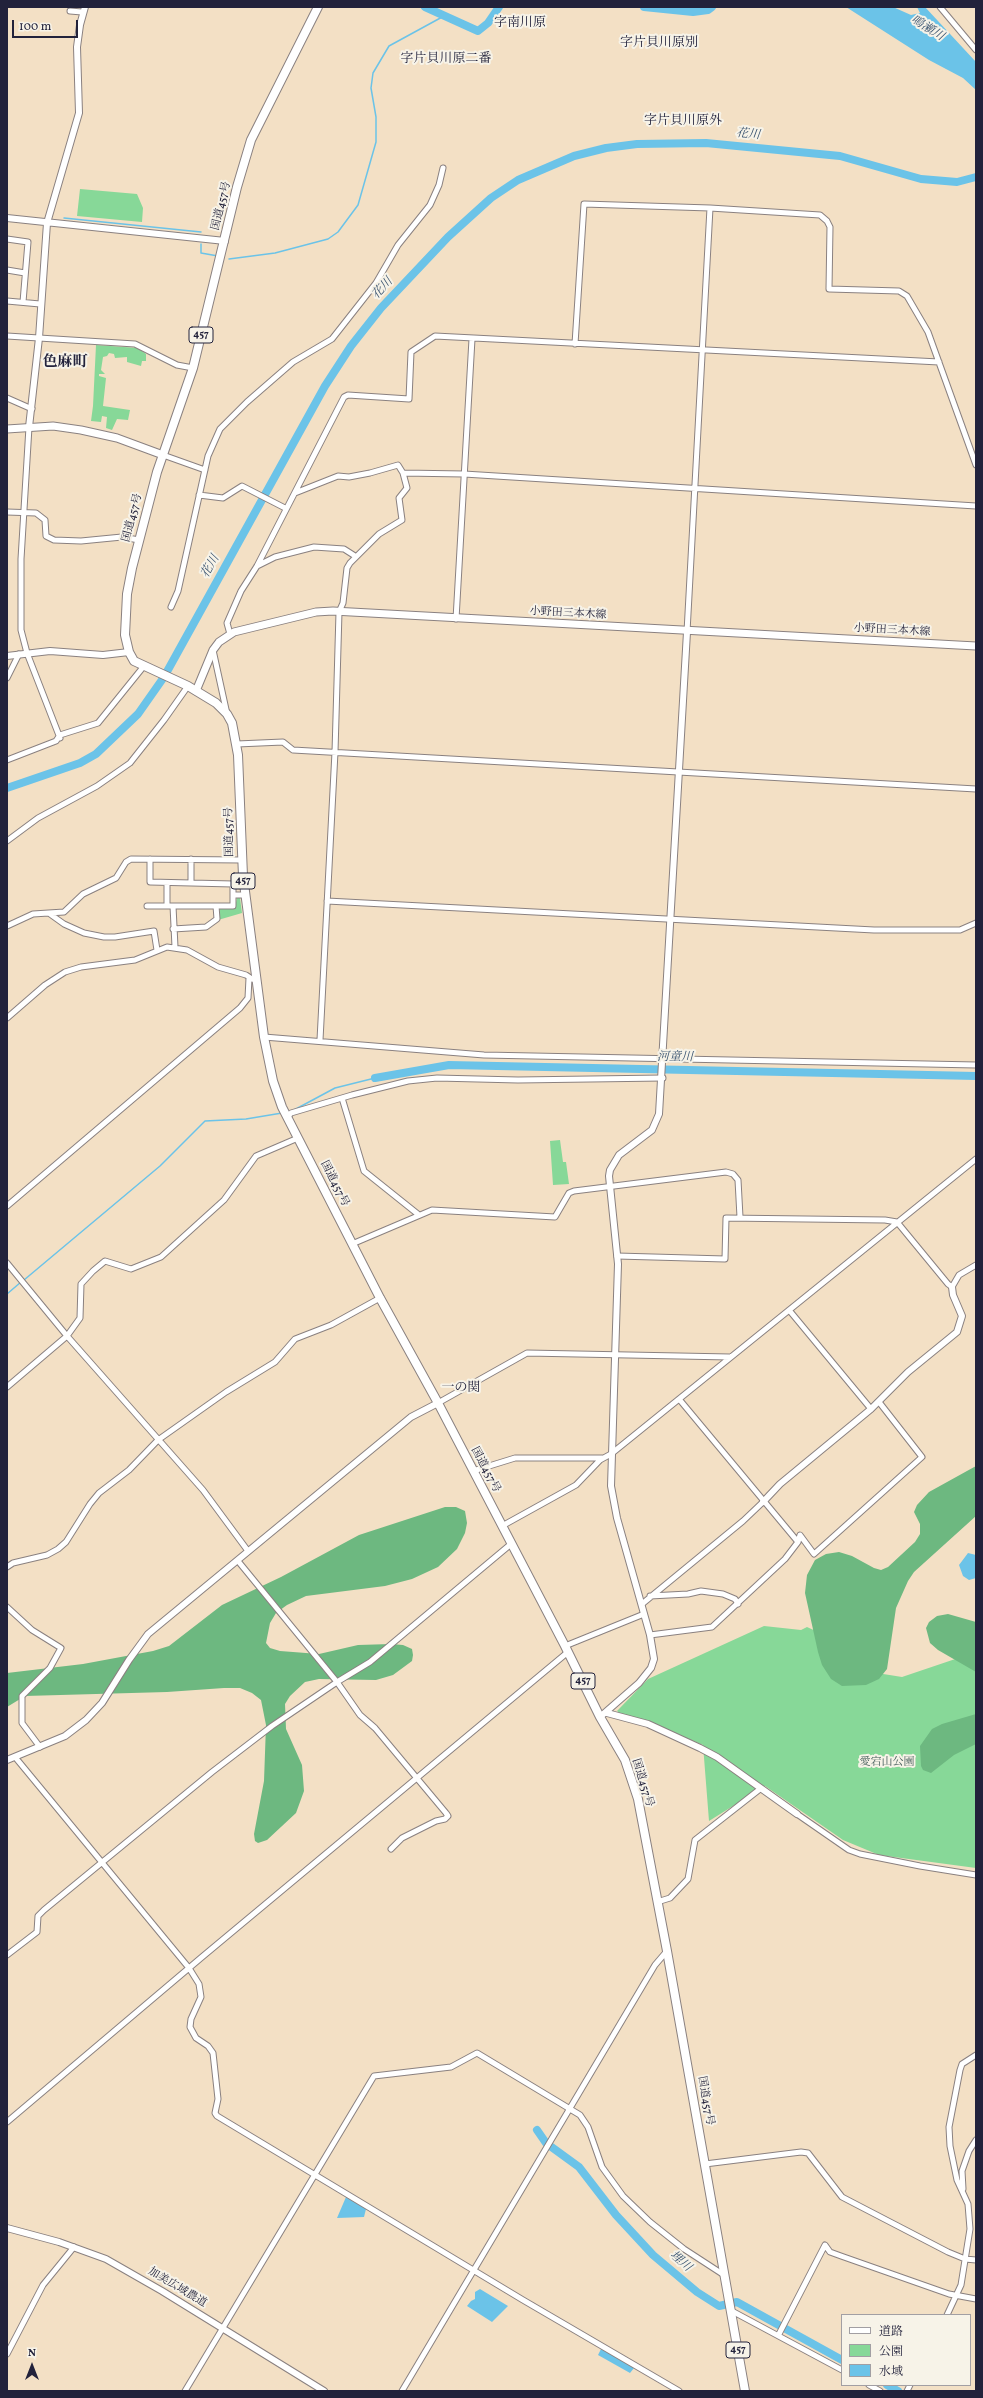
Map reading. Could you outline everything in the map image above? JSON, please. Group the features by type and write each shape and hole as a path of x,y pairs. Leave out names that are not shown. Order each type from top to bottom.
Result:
{"highway":[{"name":"国道457号","path":"318,7 251,140 224,241 193,368 163,455 132,568 125,612 125,635 128,652 134,661 188,686 216,703 227,714 237,744 242,860 253,979 264,1037 278,1096 286,1117 380,1298 438,1403 511,1544 604,1715 625,1760 638,1799 667,1951 745,2391"}],"main road":[{"path":"7,429 53,426 117,438 163,455"},
{"name":"小野田三本木線","path":"196,691 213,650 219,642 230,634 249,626 316,612 976,646"}],"street":[{"path":"940,7 976,50"},
{"path":"60,738 27,652 21,630 24,511 29,427 39,338 40,304 47,223 79,113 77,47 84,10 70,11"},
{"path":"171,607 178,591 208,456 220,429 247,402 303,354 332,339 376,283 398,245 430,204 439,185 443,168"},
{"path":"575,344 584,204 710,208 820,215 830,227 828,289 903,292 928,332 976,465"},
{"path":"604,1715 639,1683 651,1668 654,1659 650,1634 612,1498 611,1454 617,1256 609,1186 610,1170 619,1154 655,1125 659,1114 663,1076 710,208"},
{"path":"7,218 224,241"},
{"path":"7,239 28,242 23,302"},
{"path":"7,270 25,273"},
{"path":"7,301 40,304"},
{"path":"7,336 135,344 178,365 193,368"},
{"path":"230,634 227,623 241,591 257,566 283,508 296,493 346,395 409,399 411,352 435,336 939,362"},
{"path":"456,619 472,339"},
{"path":"7,398 32,409"},
{"path":"163,455 205,470"},
{"path":"296,493 338,476 349,477 363,475 398,465 403,473 407,488 398,498 402,520 379,534 355,556 347,568 343,603 339,612 335,752 320,1040"},
{"path":"403,473 464,474 976,506"},
{"path":"199,495 223,498 240,486 283,508"},
{"path":"7,512 24,511 36,513 44,519 45,534 49,538 81,541 122,537 139,540"},
{"path":"257,566 275,557 314,547 344,549 355,556"},
{"path":"213,650 227,714"},
{"path":"7,656 27,652 50,651 103,655 128,652"},
{"path":"7,678 19,654"},
{"path":"7,760 33,751 60,738 60,735 94,725 103,719 144,666"},
{"path":"7,841 38,818 97,786 130,763 164,720 188,686"},
{"path":"237,744 283,742 293,750 976,789"},
{"path":"147,906 233,906 233,884 150,882 150,859"},
{"path":"191,859 191,883"},
{"path":"7,926 33,914 64,912 83,894 116,878 128,860 242,860"},
{"path":"167,882 175,947"},
{"path":"233,895 245,895"},
{"path":"327,901 874,930 960,930 976,923"},
{"path":"173,929 206,927 217,919 216,906"},
{"path":"50,914 64,924 84,933 104,937 115,937 154,931 157,950"},
{"path":"7,1018 45,985 65,972 81,967 135,960 157,950 175,947 187,950 218,967 246,975 253,979 248,998 240,1008 7,1206"},
{"path":"264,1037 320,1040 484,1055 976,1065"},
{"path":"286,1117 291,1114 387,1085 437,1078 518,1080 663,1076"},
{"path":"342,1098 364,1171 419,1215"},
{"path":"7,1387 67,1336 80,1318 81,1284 93,1271 105,1261 131,1269 161,1257 224,1200 256,1156 298,1138"},
{"path":"502,1526 576,1485 604,1458 611,1454 976,1159"},
{"path":"352,1244 432,1210 555,1217 570,1192 729,1172 738,1180 740,1217"},
{"path":"617,1256 725,1259 726,1218 885,1220 897,1222 952,1287"},
{"path":"7,1263 67,1336 203,1490 248,1551"},
{"path":"642,1604 743,1521 780,1484 872,1409 908,1372 957,1332 962,1316 953,1295 952,1287 959,1275 976,1265"},
{"path":"7,1567 12,1563 47,1555 58,1549 66,1542 90,1504 99,1493 129,1470 158,1440 226,1392 275,1362 299,1336 331,1325 380,1298"},
{"path":"789,1310 872,1409"},
{"path":"7,1760 65,1736 86,1720 102,1703 129,1660 148,1634 411,1417 527,1353 730,1357"},
{"path":"679,1399 763,1502 798,1542"},
{"path":"650,1634 712,1627 785,1559 798,1542 800,1535 814,1554 922,1457 879,1402"},
{"path":"473,1471 515,1458 604,1458"},
{"path":"7,1955 37,1932 38,1916 102,1861 253,1739 337,1682 376,1658 511,1544"},
{"path":"238,1561 337,1682 360,1715 375,1728 448,1816 445,1819 402,1838 391,1849"},
{"path":"650,1596 702,1591 723,1594 735,1599 738,1604"},
{"path":"7,1607 32,1630 61,1648 50,1668 22,1696 22,1723 40,1747"},
{"path":"7,2122 417,1778 567,1649 644,1614"},
{"path":"604,1715 648,1724 676,1735 717,1757 760,1789 849,1850 860,1854 920,1866 976,1874"},
{"path":"16,1757 189,1968 199,1984 202,1994 191,2019 191,2030 196,2038 208,2046 213,2053 218,2099 217,2116 474,2271 679,2391"},
{"path":"657,1902 670,1898 688,1879 694,1840 760,1789"},
{"path":"402,2391 571,2109 655,1964 667,1951"},
{"path":"185,2391 374,2076 451,2067 477,2053 580,2115 587,2123 602,2167 623,2196 650,2222 684,2249 724,2275"},
{"path":"948,2314 957,2296 963,2277 970,2216 963,2190 958,2180 950,2146 949,2127 962,2064 976,2055"},
{"path":"963,2190 962,2171 969,2151 976,2140"},
{"path":"705,2164 801,2152 808,2154 842,2197 964,2259 976,2260"},
{"name":"加美広域農道","path":"7,2228 74,2247 126,2270 324,2391"},
{"path":"779,2334 825,2245 830,2252 957,2296 976,2299"},
{"path":"7,2354 43,2285 74,2247"},
{"path":"730,2310 779,2334 841,2369"},
{"path":"871,2386 880,2391"}],"green space":[{"path":"80,189 137,194 143,208 142,222 77,216"},
{"path":"96,345 138,348 146,354 146,361 142,361 141,366 127,362 127,357 115,358 114,354 109,353 107,356 103,357 101,370 105,374 99,374 99,376 106,378 103,406 130,410 128,420 117,419 112,430 106,428 107,417 102,416 101,422 91,421"},
{"path":"237,898 240,898 242,913 218,920 220,908 235,907"},
{"path":"560,1140 563,1162 566,1162 569,1184 553,1185 550,1141"},
{"path":"976,1466 976,1516 914,1572 908,1581 896,1608 887,1669 879,1679 866,1685 842,1686 831,1679 822,1665 818,1652 805,1593 807,1575 815,1560 826,1554 839,1552 852,1556 874,1568 881,1570 888,1567 915,1542 920,1534 920,1524 914,1512 917,1505 929,1492"},
{"path":"445,1507 456,1507 465,1511 467,1523 465,1533 457,1549 438,1567 412,1579 385,1586 306,1596 287,1605 276,1613 270,1623 266,1643 270,1648 280,1651 319,1654 358,1645 391,1644 403,1645 412,1649 413,1655 412,1661 393,1675 376,1680 319,1679 305,1682 290,1696 285,1704 286,1729 302,1765 304,1791 296,1813 267,1840 258,1843 255,1841 254,1834 264,1781 266,1725 261,1700 252,1693 240,1688 224,1688 167,1692 25,1696 7,1707 7,1673 83,1664 153,1651 169,1646 222,1605 281,1577 359,1535"},
{"path":"948,1614 976,1622 976,1672 938,1650 930,1643 926,1628 929,1622 937,1616"},
{"name":"愛宕山公園","path":"764,1626 801,1630 807,1627 853,1648 877,1673 902,1677 976,1652 976,1868 879,1855 843,1840 765,1786 709,1821 703,1745 648,1722 623,1716 617,1711 648,1679"},
{"path":"976,1714 976,1744 954,1755 931,1773 923,1770 921,1766 920,1746 932,1729 942,1724"}],"water":[{"name":"鳴瀬川","path":"846,7 893,7 911,15 920,13 917,7 925,7 976,62 976,90 963,78 929,60"},
{"path":"968,1553 976,1555 976,1578 969,1580 963,1576 959,1565"},
{"path":"346,2197 366,2209 364,2217 337,2218"},
{"path":"480,2289 508,2306 492,2322 467,2306 475,2299 475,2292"},
{"path":"601,2349 634,2368 630,2373 598,2355"}],"waterway":[{"path":"425,7 478,31 488,23 499,7"},
{"path":"644,7 693,12 708,10 712,7"},
{"path":"229,259 275,253 328,239 338,232 358,205 376,142 376,117 371,88 373,73 389,46 444,16"},
{"name":"花川","path":"7,788 80,763 96,754 138,714 164,677 325,386 351,346 381,308 448,237 491,198 518,180 574,156 606,148 637,144 706,143 840,156 921,179 957,182 976,177"},
{"path":"64,218 201,232"},
{"path":"201,244 201,253 218,256"},
{"name":"河童川","path":"375,1078 449,1065 976,1076"},
{"path":"294,1110 335,1088 375,1078"},
{"path":"24,1280 160,1166 205,1121 246,1119 282,1113"},
{"path":"7,1294 21,1282"},
{"name":"埋川","path":"537,2130 546,2143 579,2167 616,2215 653,2255 697,2292 719,2306 737,2302 841,2359"},
{"name":"埋川","path":"889,2386 898,2391"}],"district":[{"name":"字南川原","path":"520,24"},
{"name":"字片貝川原別","path":"659,44"},
{"name":"字片貝川原二番","path":"446,60"},
{"name":"字片貝川原外","path":"683,122"},
{"name":"色麻町","path":"65,363"},
{"name":"一の関","path":"461,1389"}]}
